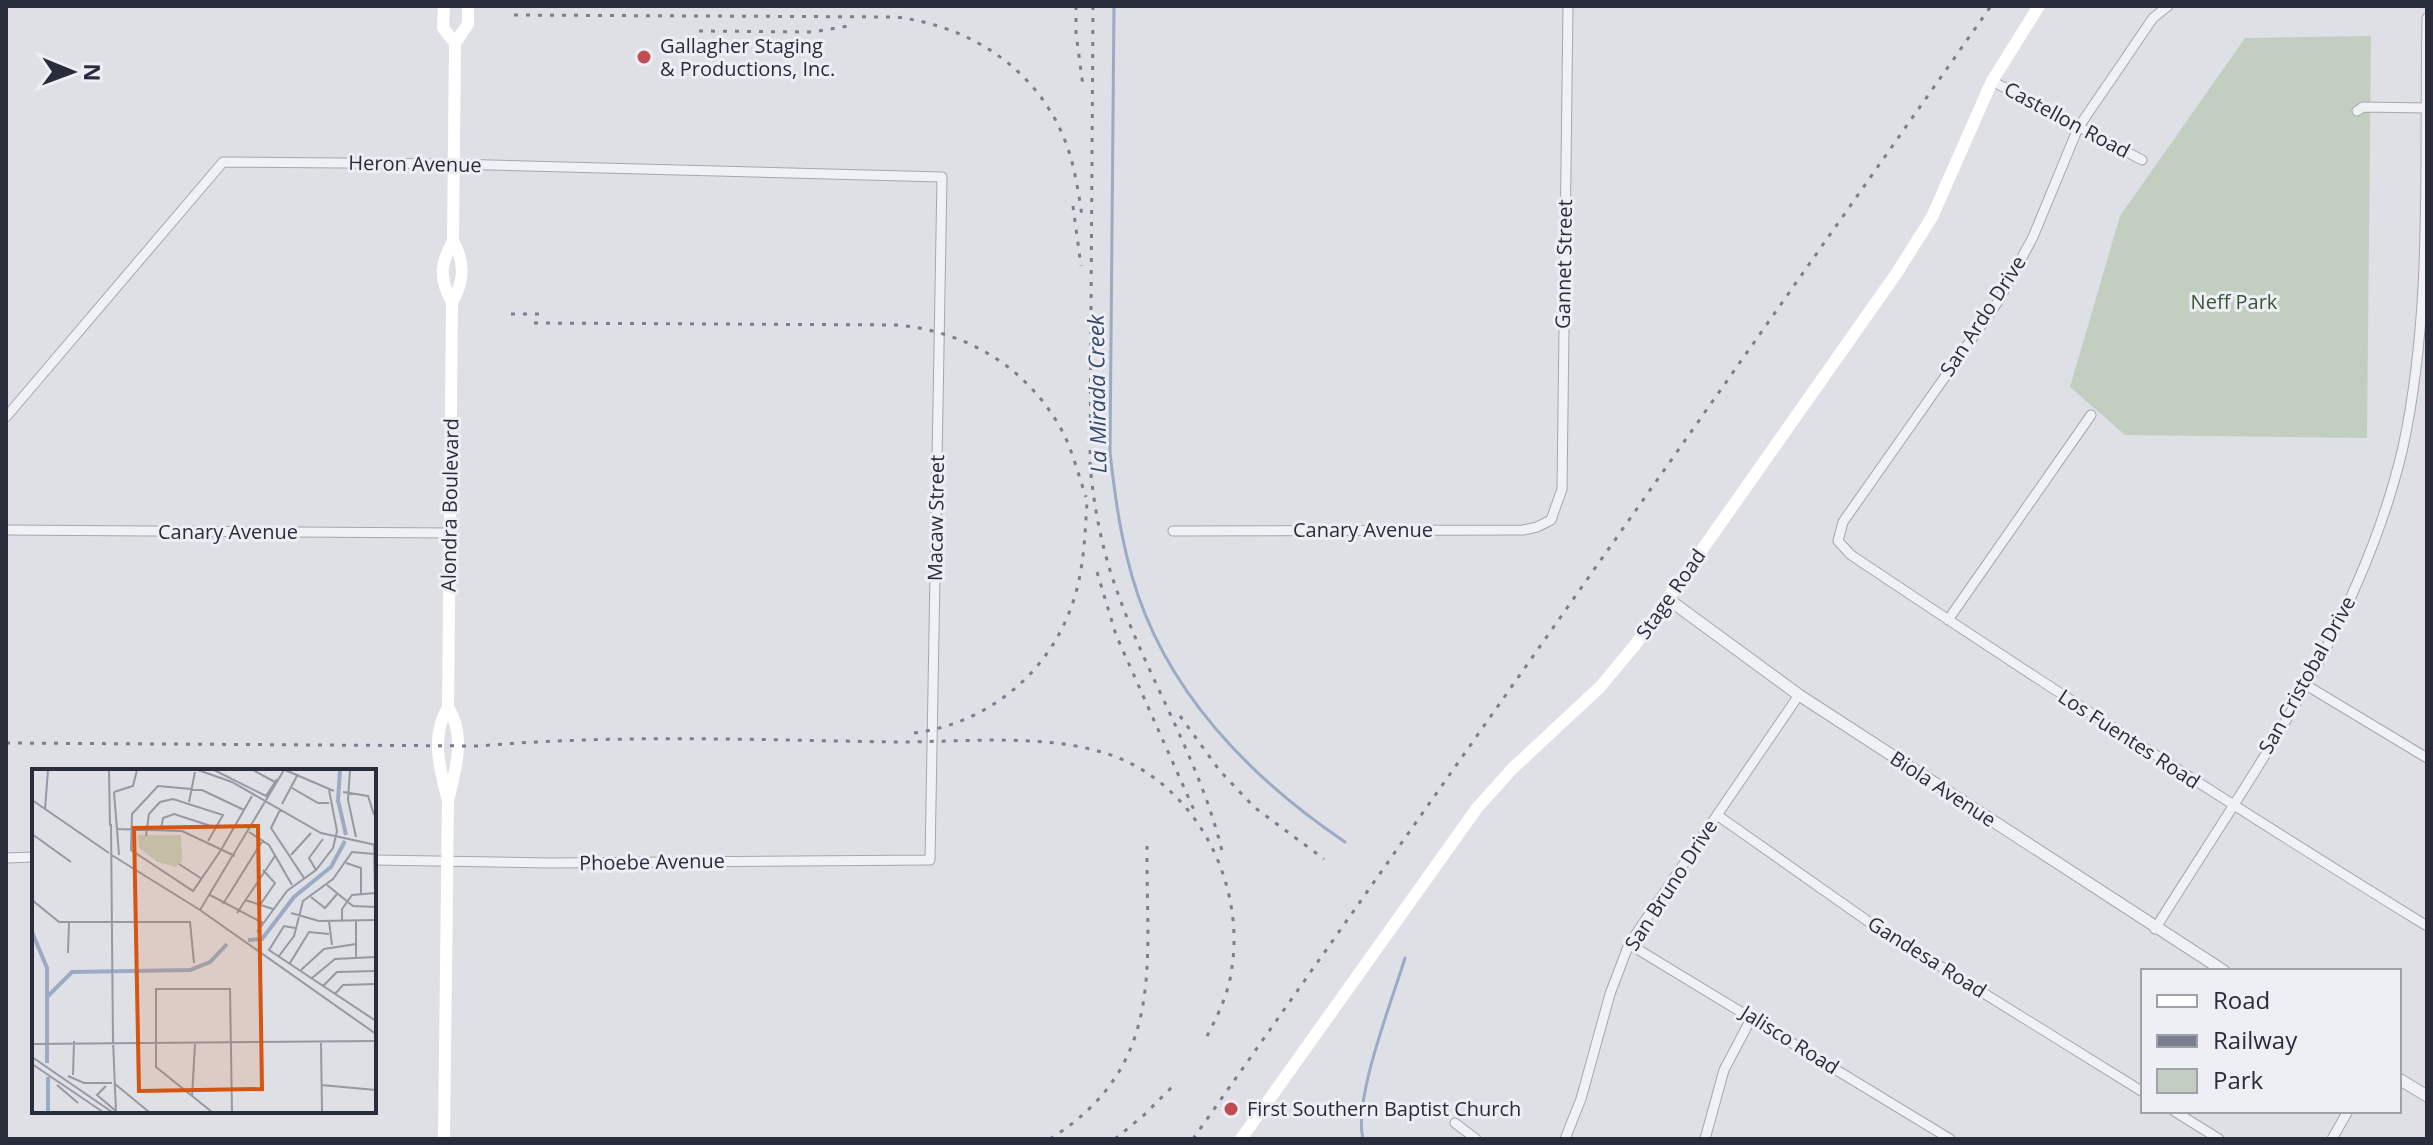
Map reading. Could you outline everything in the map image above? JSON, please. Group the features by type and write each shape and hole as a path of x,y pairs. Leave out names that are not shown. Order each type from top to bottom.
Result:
{"main road":[{"name":"Alondra Boulevard","path":"444,6 443,28 455,43"},
{"name":"Alondra Boulevard","path":"444,1139 448,800 439,765 439,722 448,707 452,302 443,286 443,258 453,241 455,43 468,24 468,6"},
{"name":"Stage Road","path":"1241,1139 1477,808 1512,769 1600,687 1668,599 1896,274 1932,217 1992,81 2039,6"},
{"name":"Alondra Boulevard","path":"452,302 462,287 462,257 453,241"}],"street":[{"name":"Gannet Street","path":"1551,520 1562,489 1568,6"},
{"name":"San Ardo Drive","path":"1838,541 1843,522 1999,300 2033,237 2078,128 2153,18 2168,6"},
{"name":"San Cristobal Drive","path":"2155,929 2306,685 2352,596 2382,521 2411,408 2419,355 2426,248 2427,18"},
{"name":"Castellon Road","path":"1992,81 2142,160"},
{"path":"2357,111 2363,107 2426,108"},
{"name":"Heron Avenue","path":"6,417 223,162 454,164 942,177"},
{"name":"Macaw Street","path":"930,860 942,177"},
{"path":"1948,620 2091,415"},
{"name":"Canary Avenue","path":"1173,531 1523,530 1551,520"},
{"name":"Canary Avenue","path":"6,530 450,533"},
{"name":"Los Fuentes Road","path":"1838,541 1851,555 1948,620 2232,805 2427,926"},
{"name":"Biola Avenue","path":"1668,599 1799,695 2221,969"},
{"path":"2306,685 2425,753"},
{"name":"San Bruno Drive","path":"1565,1139 1581,1099 1610,994 1629,944 1799,695"},
{"name":"Gandesa Road","path":"1717,815 1869,922 2141,1091"},
{"path":"6,858 32,857"},
{"name":"Phoebe Avenue","path":"376,860 551,863 930,860"},
{"name":"Jalisco Road","path":"1629,944 1950,1139"},
{"path":"1705,1139 1724,1070 1752,1017"},
{"path":"2401,1080 2427,1096"},
{"path":"2177,1113 2219,1139"},
{"path":"2332,1139 2347,1113"},
{"path":"1455,1123 1476,1139"}],"green space":[{"name":"Neff Park","path":"2371,36 2367,438 2125,435 2070,387 2120,216 2245,38"}],"waterway":[{"name":"La Mirada Creek","path":"1114,6 1110,452 1126,554 1145,614 1161,649 1203,713 1255,770 1345,842"},
{"name":"La Mirada Creek","path":"1363,1139 1361,1122 1368,1075 1405,958"}],"railway":[{"path":"1076,6 1083,86"},
{"path":"1093,6 1090,465 1094,497 1103,544 1117,591 1201,784 1222,851"},
{"path":"1193,1139 1991,6"},
{"path":"514,15 896,17 954,32 1004,60 1026,79 1044,102 1059,127 1070,155 1082,216"},
{"path":"699,31 813,32 854,25"},
{"path":"1073,206 1081,266"},
{"path":"511,314 547,314"},
{"path":"534,323 898,325 948,335 992,356 1030,386 1060,427 1086,497"},
{"path":"914,733 967,718 992,705 1014,690 1050,649 1074,599 1084,551 1087,502"},
{"path":"1097,572 1116,635 1194,810"},
{"path":"1180,716 1220,771 1254,807 1324,859"},
{"path":"6,743 479,746 583,740 1004,740 1083,747 1139,768 1165,787 1188,811 1207,838 1221,869 1230,901 1234,934 1232,967 1225,996 1205,1040"},
{"path":"1050,1139 1088,1110 1114,1079 1132,1045 1142,1010 1147,972 1147,846"},
{"path":"1115,1139 1175,1084"}],"place":[{"name":"Gallagher Staging & Productions, Inc.","path":"644,57"},
{"name":"First Southern Baptist Church","path":"1231,1109"}]}
